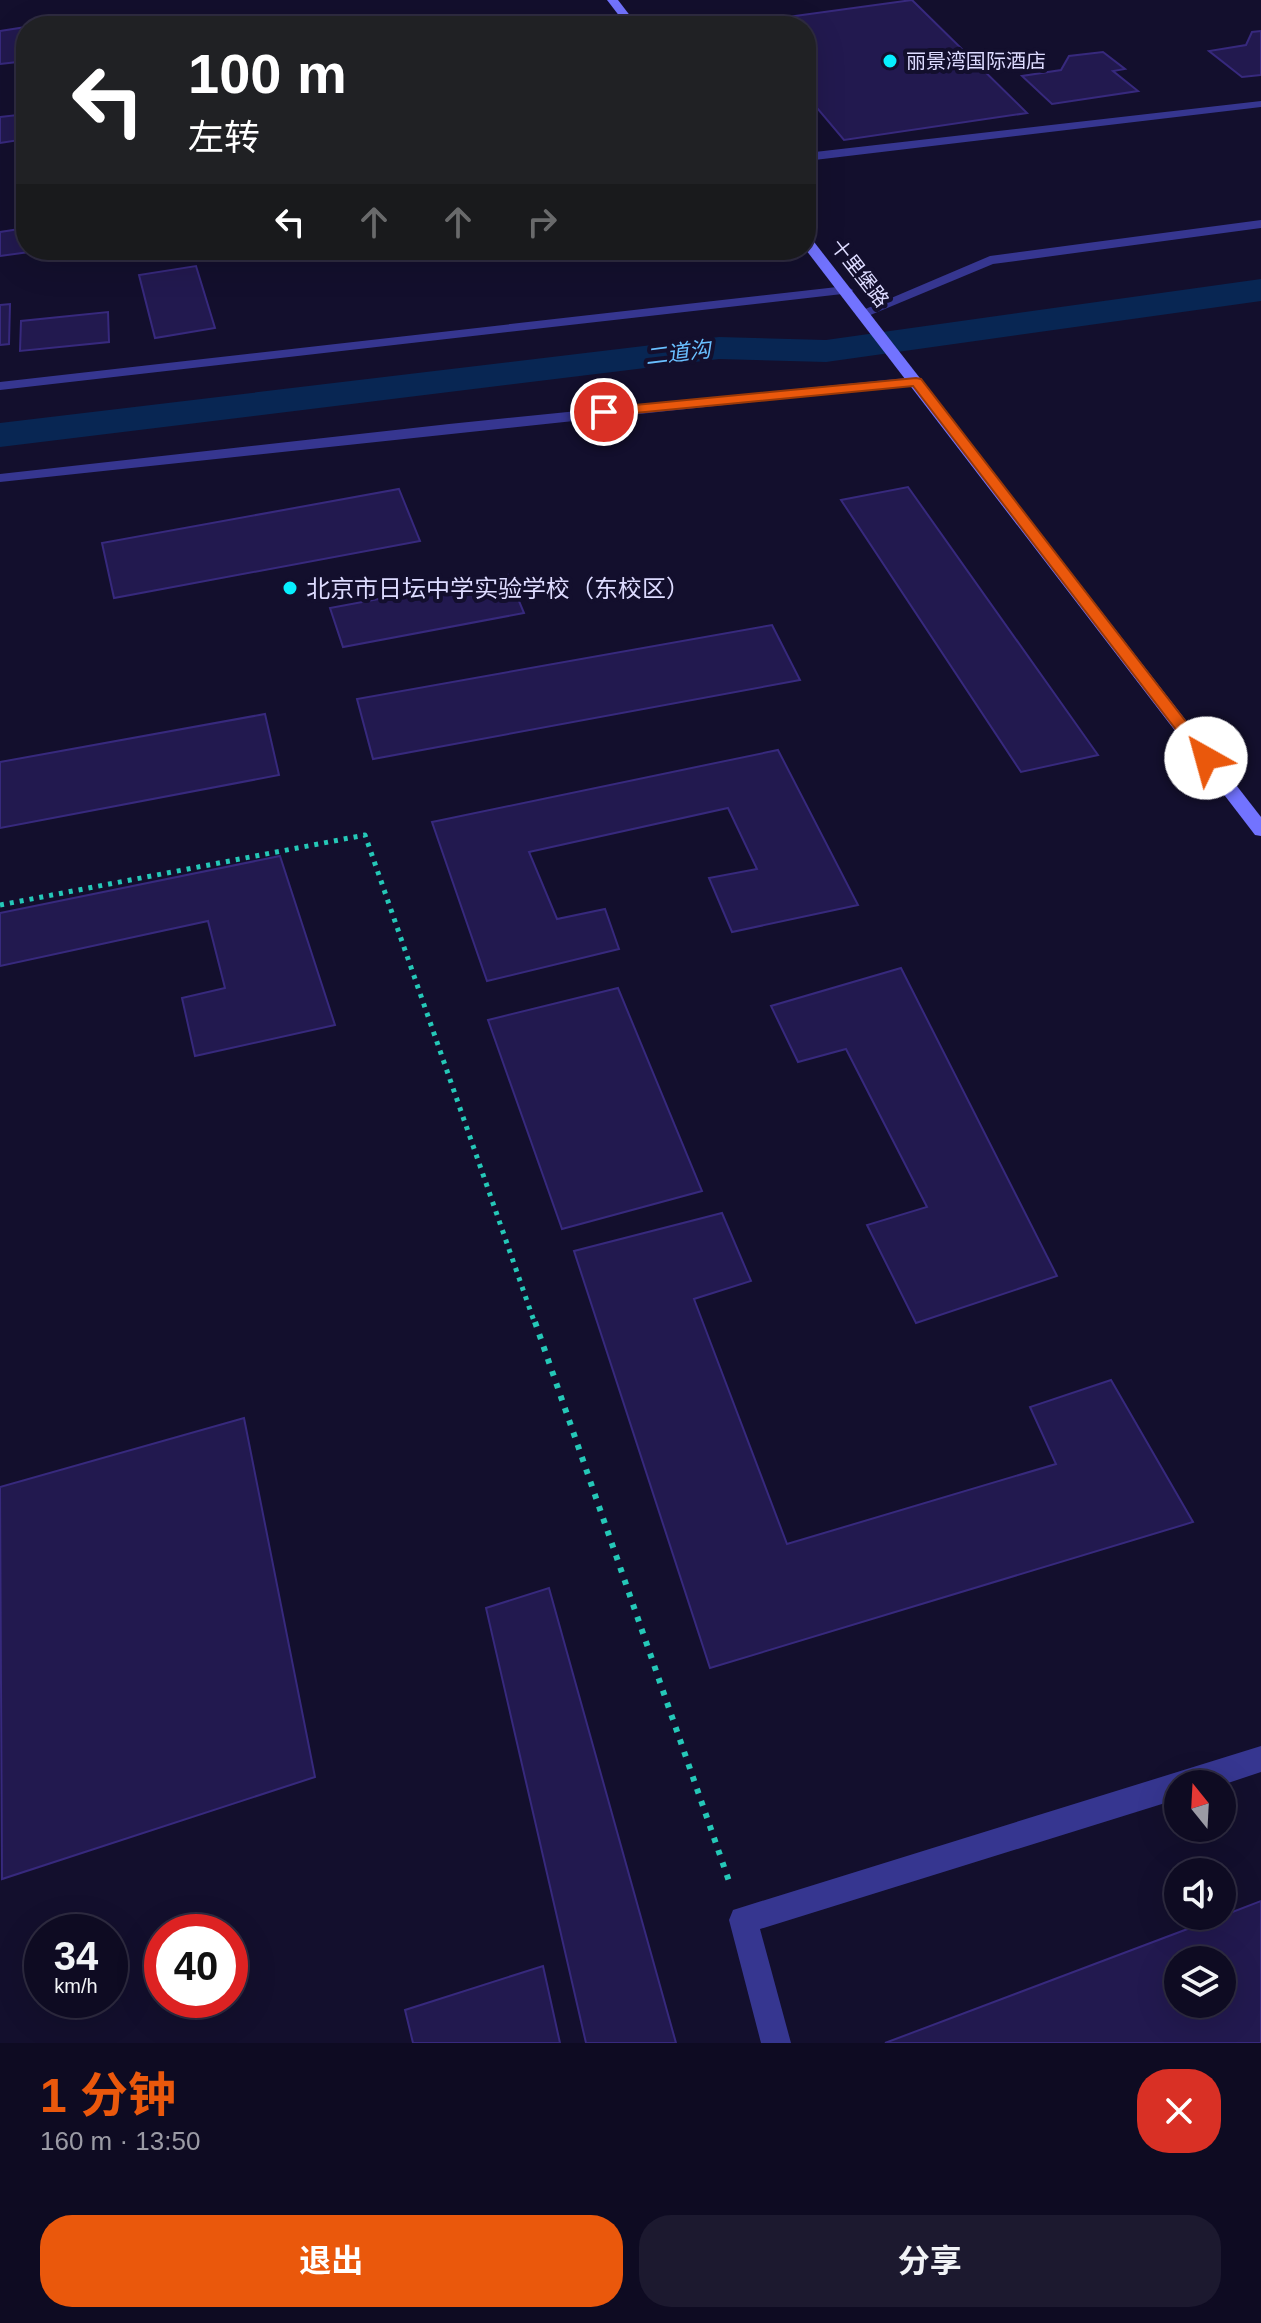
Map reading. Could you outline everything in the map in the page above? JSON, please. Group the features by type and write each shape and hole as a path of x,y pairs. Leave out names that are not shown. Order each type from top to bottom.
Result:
{"street":[{"path":"612,0 625,16"},
{"path":"816,156 1261,104"},
{"path":"863,313 990,260 1261,224"},
{"name":"十里堡路","path":"816,253 912,375"},
{"path":"0,386 846,290"},
{"path":"0,478 912,375 1261,830"},
{"path":"1225,1770 1261,1759"},
{"path":"776,2043 743,1920 1164,1789"}],"path":[{"path":"0,905 365,835 743,1920"}],"building":[{"name":"丽景湾国际酒店","path":"912,0 1027,113 844,140 816,107 816,16 795,16"},
{"path":"16,29 16,62 0,64 0,31"},
{"path":"1261,31 1261,75 1242,77 1209,51 1246,45 1252,32"},
{"path":"1103,52 1125,69 1113,71 1138,91 1052,104 1022,76 1061,70 1069,56"},
{"path":"16,115 16,141 0,143 0,117"},
{"path":"16,230 16,254 0,256 0,232"},
{"path":"196,266 215,328 155,338 139,275"},
{"path":"10,304 9,344 0,345 0,305"},
{"path":"108,312 109,342 20,351 21,321"},
{"path":"908,487 1098,755 1021,772 841,500"},
{"path":"399,489 420,541 114,598 102,543"},
{"path":"508,575 524,613 343,647 330,608"},
{"path":"772,625 800,680 373,759 357,699"},
{"path":"265,714 279,775 0,828 0,762"},
{"path":"778,750 858,905 732,932 709,878 757,869 728,808 529,852 557,919 605,909 619,949 487,981 432,822"},
{"path":"280,856 335,1025 195,1056 182,998 225,988 208,921 0,966 0,913"},
{"path":"901,968 1057,1276 916,1323 867,1225 927,1207 846,1049 798,1062 771,1006"},
{"path":"618,988 702,1191 562,1229 488,1020"},
{"path":"722,1213 751,1281 694,1299 787,1544 1056,1464 1030,1407 1111,1380 1193,1522 710,1668 574,1251"},
{"path":"244,1418 315,1777 2,1879 0,1487"},
{"path":"549,1588 676,2043 586,2043 486,1608"},
{"path":"1261,1901 1261,2043 885,2043 1184,1930 1236,1930 1236,1910"},
{"path":"543,1966 560,2043 413,2043 405,2010"}],"waterway":[{"name":"二道沟","path":"0,435 719,348 826,351 1261,290"}],"place":[{"name":"丽景湾国际酒店","path":"890,61"},
{"name":"北京市日坛中学实验学校（东校区）","path":"290,588"}],"route":[{"path":"604,412 916,381 1206,758"}]}
